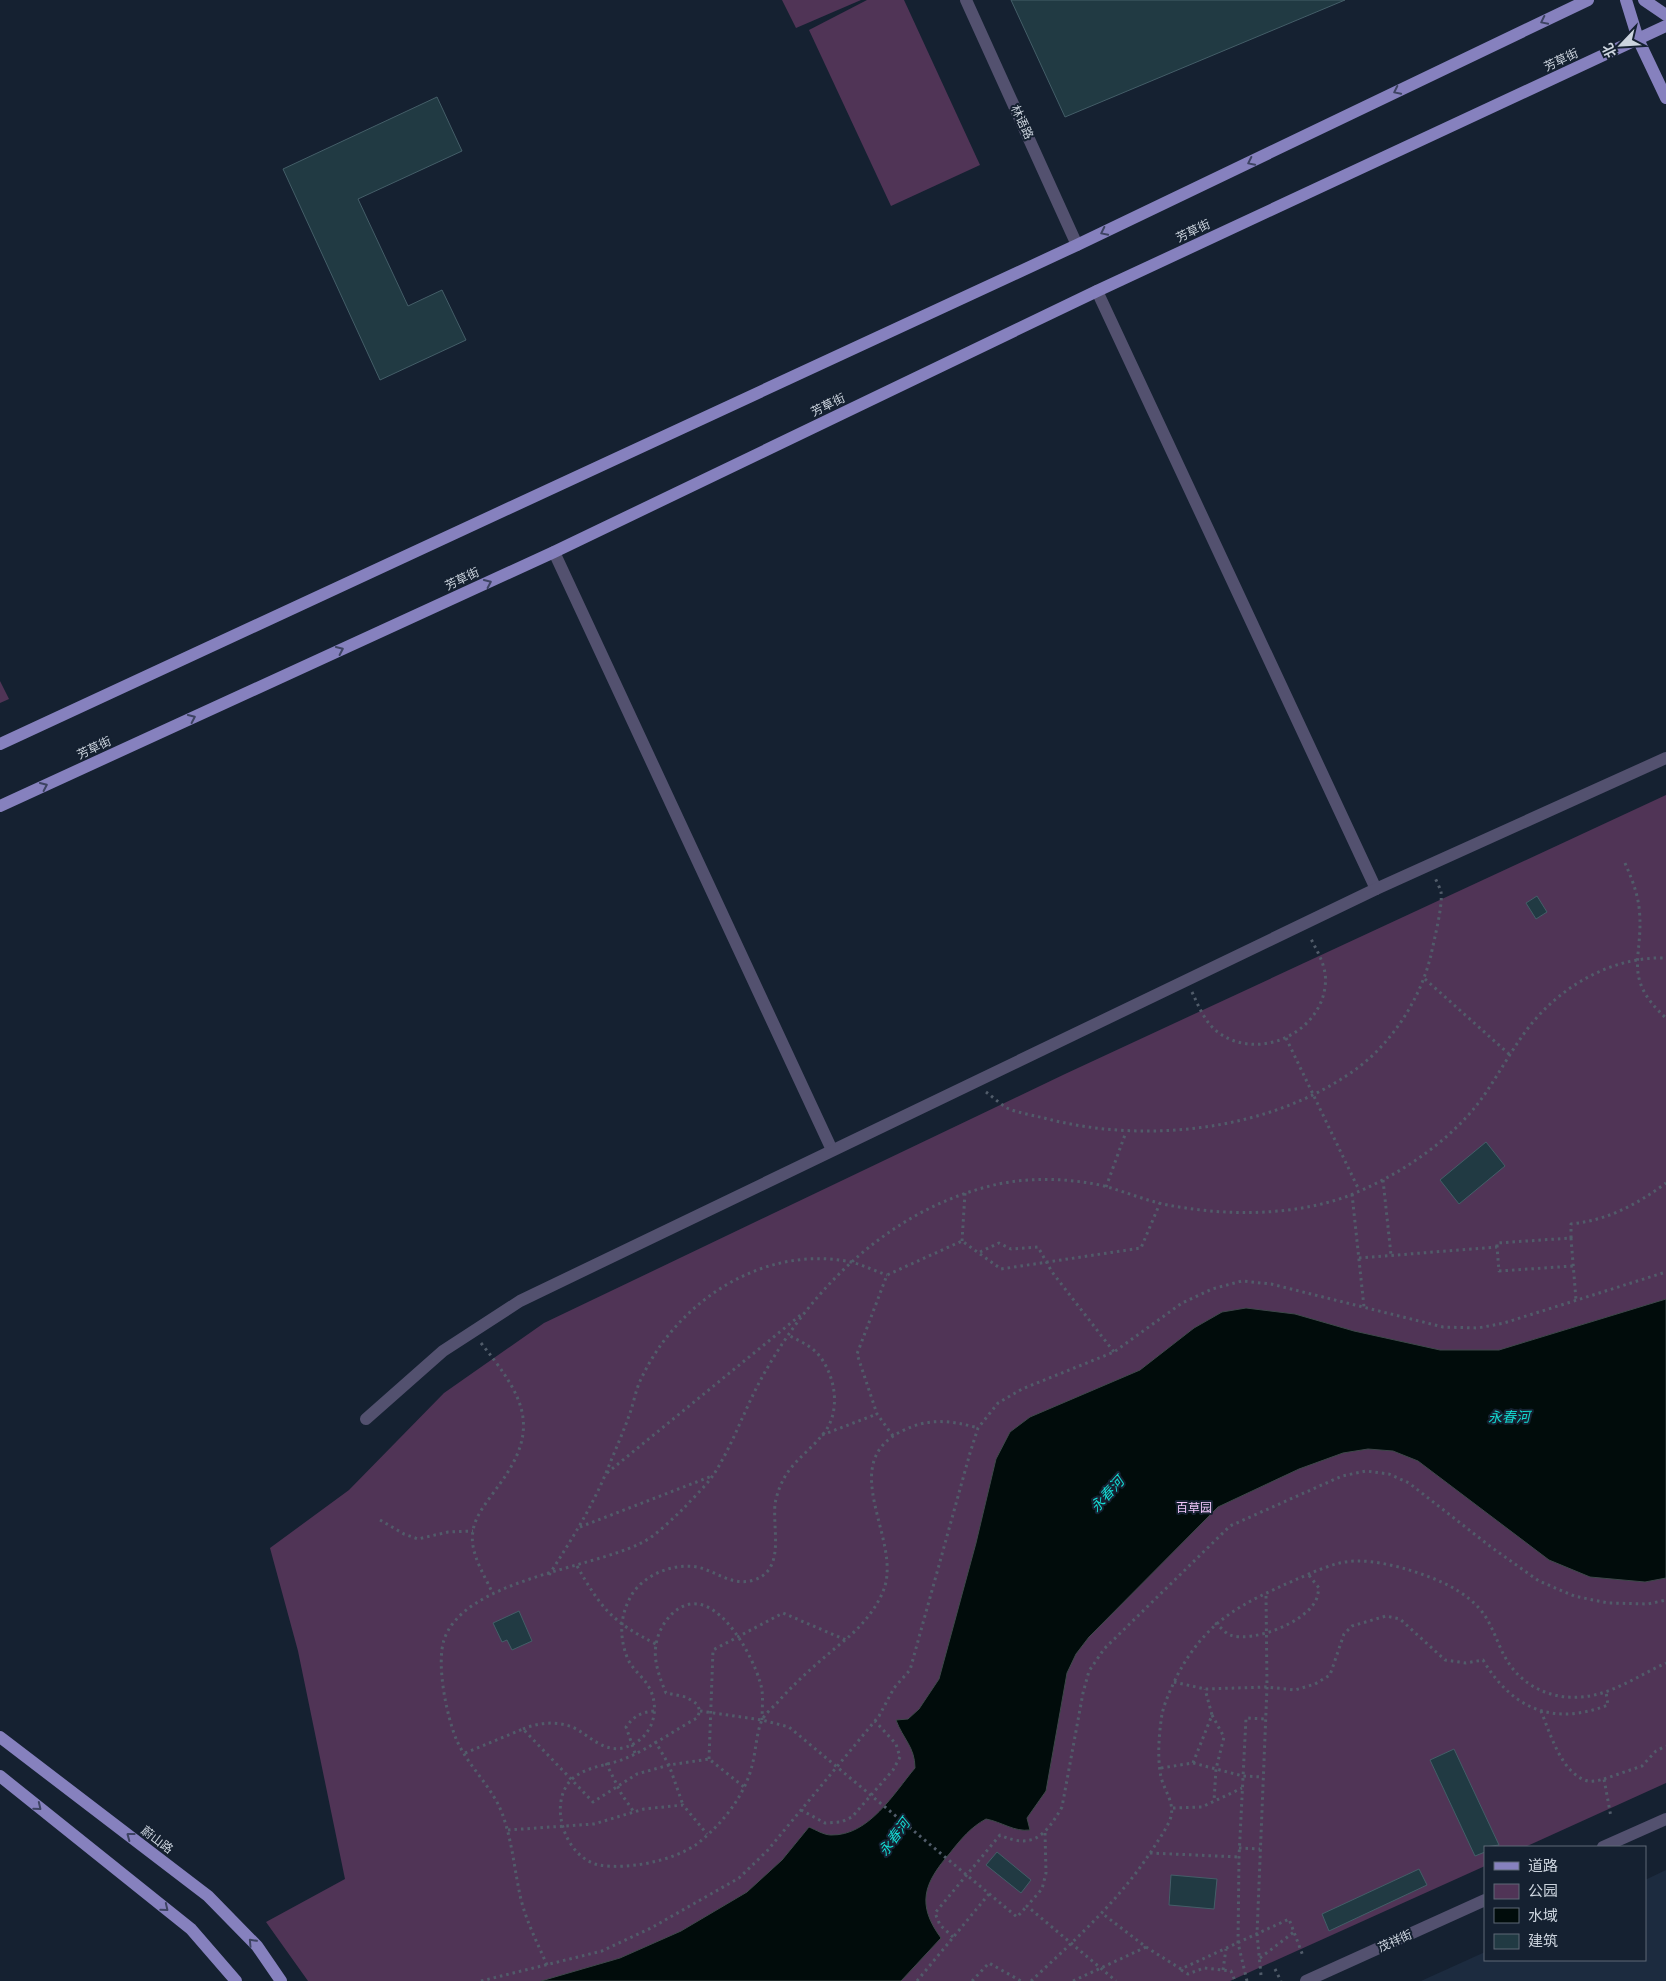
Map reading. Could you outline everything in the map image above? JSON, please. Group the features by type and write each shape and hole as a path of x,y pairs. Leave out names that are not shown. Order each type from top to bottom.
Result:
{"main road":[{"path":"0,744 1077,245 1588,0"},
{"path":"1626,0 1638,39 1666,98"},
{"path":"1644,0 1666,15"},
{"name":"芳草街","path":"0,806 554,552 1097,291 1666,26"},
{"name":"蔚山路","path":"0,1737 208,1896 256,1946 281,1981"},
{"path":"0,1776 190,1928 236,1981"}],"street":[{"name":"林语路","path":"966,0 1077,245"},
{"path":"1097,291 1376,889"},
{"path":"554,552 832,1150"},
{"path":"366,1419 443,1351 520,1301 1376,889 1666,758"},
{"path":"1605,1846 1666,1819"},
{"name":"茂祥街","path":"1306,1981 1484,1900"}],"path":[{"path":"1625,863 1636,889 1639,908 1636,960 1641,986 1648,999 1666,1018"},
{"path":"974,1082 1007,1108 1076,1126 1126,1132 1184,1129 1242,1120 1314,1094 1350,1074 1380,1047 1406,1016 1425,978 1436,936 1441,892 1429,865"},
{"path":"1186,980 1204,1018 1219,1033 1237,1042 1256,1045 1286,1038 1306,1026 1320,1007 1326,986 1324,966 1304,924"},
{"path":"547,1965 520,1899 508,1830 500,1806 458,1742 446,1705 442,1676 444,1641 459,1613 492,1592 577,1566 644,1542 684,1508 713,1475 761,1378 788,1335 834,1276 878,1240 933,1204 984,1187 1040,1178 1106,1187 1160,1203 1219,1213 1283,1210 1352,1194 1383,1180 1434,1146 1470,1113 1524,1033 1548,1004 1580,982 1612,966 1648,958 1666,958"},
{"path":"1425,978 1510,1055"},
{"path":"1286,1038 1359,1190"},
{"path":"1106,1187 1126,1132"},
{"path":"1383,1180 1391,1255"},
{"path":"1576,1300 1571,1224 1589,1222 1618,1214 1666,1184"},
{"path":"962,1241 964,1194"},
{"path":"1352,1194 1364,1307"},
{"path":"962,1241 980,1252 1001,1269 1141,1248 1160,1203"},
{"path":"1571,1238 1497,1243 1497,1247 1499,1271 1573,1266"},
{"path":"549,1575 579,1527 606,1474 641,1378 667,1336 699,1302 735,1279 774,1265 809,1259 851,1262 886,1275 962,1241"},
{"path":"980,1252 999,1243 1011,1250 1038,1247 1047,1262 1114,1352"},
{"path":"1359,1258 1497,1247"},
{"path":"481,1981 602,1951 651,1928 739,1878 767,1851 875,1720 894,1688 910,1670 978,1428 998,1403 1022,1389 1114,1352 1182,1302 1212,1289 1242,1281 1272,1284 1443,1327 1478,1328 1504,1323 1666,1272"},
{"path":"886,1275 857,1354 877,1414 893,1436"},
{"path":"606,1474 807,1309"},
{"path":"472,1332 514,1388 523,1415 524,1440 514,1465 485,1504 473,1531 475,1555 492,1592"},
{"path":"465,1753 537,1723 561,1724 577,1730 591,1741 608,1748 621,1749 635,1744 646,1735 655,1711 653,1695 647,1683 627,1660 622,1641 621,1628 625,1609 632,1594 645,1581 682,1566 703,1568 724,1579 743,1581 755,1580 767,1571 777,1545 774,1520 776,1500 782,1482 793,1463 822,1435 832,1418 834,1399 832,1381 826,1365 816,1351 788,1335"},
{"path":"822,1435 877,1414"},
{"path":"762,1720 792,1686 846,1640 866,1620 885,1588 887,1550 874,1511 871,1475 878,1453 893,1436 915,1425 939,1420 978,1428"},
{"path":"953,1937 940,1925 935,1913 1000,1835 1025,1842 1044,1833 1051,1827 1062,1807 1083,1693 1089,1671 1104,1650 1230,1526 1342,1476 1366,1472 1389,1474 1409,1483 1491,1547 1539,1581 1574,1596 1608,1603 1648,1604 1666,1600"},
{"path":"579,1527 713,1475"},
{"path":"380,1520 404,1534 418,1539 448,1532 473,1531"},
{"path":"1031,1981 1102,1914 1139,1871 1169,1822 1173,1808 1161,1777 1159,1747 1163,1711 1174,1682 1189,1654 1215,1622 1266,1592 1308,1574 1357,1561 1395,1566 1427,1575 1459,1591 1478,1607 1494,1630 1510,1665 1527,1684 1550,1695 1577,1698 1606,1692 1666,1663"},
{"path":"577,1566 594,1595 611,1617 628,1630 656,1644"},
{"path":"1215,1622 1229,1634 1240,1637 1267,1633 1286,1625 1306,1612 1316,1600 1319,1588 1308,1574"},
{"path":"1261,1975 1257,1934 1267,1687 1266,1592"},
{"path":"692,1604 706,1607 725,1619 738,1637 748,1652 761,1683 762,1720 752,1767 741,1797 695,1845 662,1860 625,1866 597,1864 576,1852 563,1827 559,1808 561,1793 572,1779 585,1770 624,1759 697,1718 700,1711 697,1704 686,1697 666,1693 657,1664 656,1644 667,1618 678,1608 692,1604"},
{"path":"709,1759 713,1650 783,1613 846,1640"},
{"path":"1174,1682 1205,1689 1267,1687 1295,1690 1315,1684 1330,1674 1344,1634 1352,1626 1386,1616 1400,1619 1445,1660 1466,1663 1483,1660 1494,1678 1515,1699 1541,1711 1568,1716 1592,1711 1608,1705 1606,1692"},
{"path":"1205,1689 1212,1715 1224,1737 1216,1770 1214,1801"},
{"path":"634,1753 626,1728 632,1719 644,1712 655,1711"},
{"path":"700,1711 762,1720 789,1727 1017,1917 1042,1889 1046,1866 1044,1833"},
{"path":"1541,1711 1560,1755 1569,1769 1588,1781 1604,1780 1642,1766 1656,1751 1666,1746"},
{"path":"1193,1763 1212,1715"},
{"path":"1247,1981 1238,1943 1238,1857 1246,1718 1266,1719"},
{"path":"801,1810 825,1823 841,1822 852,1817 893,1770 900,1757 896,1744 875,1720"},
{"path":"523,1729 593,1802 637,1774 669,1765 709,1759 744,1788"},
{"path":"655,1741 669,1765 682,1805 707,1834"},
{"path":"1161,1768 1193,1763 1243,1776 1263,1777"},
{"path":"606,1764 617,1786 634,1812"},
{"path":"1604,1780 1611,1817"},
{"path":"1173,1808 1202,1807 1242,1788"},
{"path":"508,1830 594,1824 661,1806 682,1805"},
{"path":"1239,1848 1260,1849"},
{"path":"1150,1853 1238,1857"},
{"path":"917,1981 989,1894"},
{"path":"1027,1906 1116,1981"},
{"path":"1102,1914 1146,1947 1188,1974 1204,1968 1231,1971 1235,1981"},
{"path":"1181,1970 1289,1919 1303,1956"},
{"path":"1259,1958 1294,1932"},
{"path":"1073,1981 1146,1947"},
{"path":"1223,1970 1226,1948"},
{"path":"972,1981 989,1963 1021,1981"},
{"path":"1275,1969 1281,1981"}],"shaded area":[{"path":"1666,1870 1666,1981 1421,1981 1484,1952 1484,1961 1646,1961 1646,1880"}],"green space":[{"path":"782,0 861,0 796,28"},
{"path":"867,0 904,0 980,165 891,206 809,30"},
{"path":"0,681 9,699 0,703"},
{"name":"百草园","path":"1666,795 1666,1783 1527,1846 1484,1846 1484,1866 1230,1981 308,1981 266,1922 345,1879 298,1651 270,1548 349,1490 444,1393 544,1323 1065,1074"}],"water":[{"name":"永春河","path":"1666,1299 1666,1578 1645,1582 1590,1577 1549,1560 1418,1461 1393,1451 1368,1449 1343,1453 1299,1469 1218,1507 1089,1637 1076,1654 1067,1673 1046,1791 1027,1818 1030,1830 1019,1830 986,1819 958,1843 934,1874 926,1894 928,1915 941,1938 901,1981 541,1981 620,1958 681,1931 747,1892 782,1860 809,1827 828,1835 845,1833 869,1821 889,1800 915,1768 913,1754 896,1720 908,1719 919,1709 939,1679 976,1543 996,1459 1010,1432 1030,1417 1140,1370 1194,1328 1222,1312 1246,1308 1295,1314 1354,1331 1440,1350 1499,1350"}],"building":[{"path":"1011,0 1345,0 1065,117"},
{"path":"437,97 462,151 358,199 408,306 442,290 466,340 380,380 283,169"},
{"path":"1537,896 1547,912 1536,919 1526,903"},
{"path":"1486,1142 1505,1166 1459,1204 1440,1180"},
{"path":"519,1611 532,1641 512,1650 507,1640 502,1642 493,1623"},
{"path":"1454,1749 1499,1845 1484,1846 1484,1852 1475,1856 1430,1760"},
{"path":"997,1852 1031,1880 1021,1893 986,1865"},
{"path":"1419,1869 1427,1885 1329,1931 1322,1914"},
{"path":"1171,1875 1217,1879 1214,1909 1169,1905"}]}
